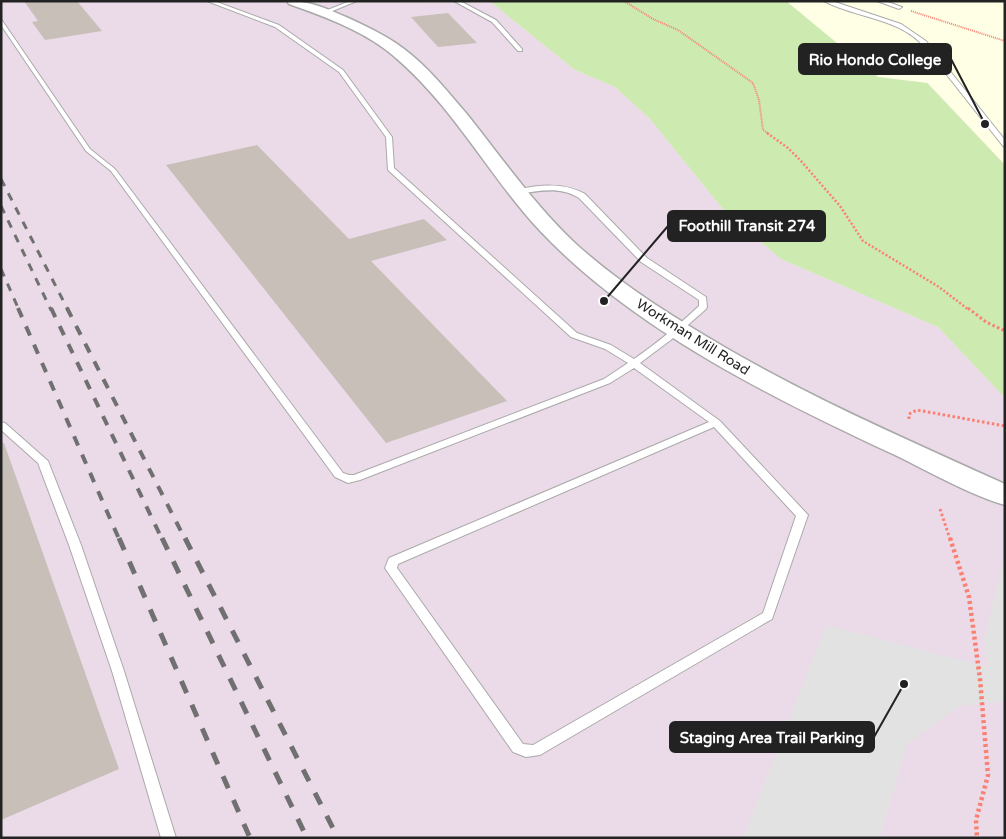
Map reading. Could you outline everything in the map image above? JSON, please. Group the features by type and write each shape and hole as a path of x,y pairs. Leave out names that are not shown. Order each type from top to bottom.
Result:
{"street":[{"name":"Workman Mill Road","path":"294,1 361,31 399,53 416,68 464,123 518,192 564,246 618,290 680,331 749,372 912,452 1005,495"}],"lane":[{"path":"208,1 277,26 341,71 389,137 390,169 574,335 608,347 635,364 716,423 802,515 768,616 535,751 526,751 518,748 391,568 391,564 402,557 716,423"},
{"path":"323,13 355,1"},
{"path":"456,1 494,22 520,50"},
{"path":"826,1 899,25 924,42 1005,145"},
{"path":"838,6 850,1"},
{"path":"879,1 899,7"},
{"path":"1,21 88,150 112,170 339,475 348,479 356,478 607,381 635,364 680,331 703,307 702,299 644,260 582,196 572,189 518,192"},
{"path":"872,53 930,48"},
{"path":"1,425 44,461 118,671 169,838"}],"path":[{"path":"624,1 648,16 678,30 753,84 759,100 763,130 788,148 801,161 840,206 863,241 939,287 982,320 1005,331"},
{"path":"899,7 1005,41"},
{"path":"909,420 909,414 916,410 1005,426"},
{"path":"940,509 970,598 980,679 988,775 979,803 976,820 976,838"}],"shaded area":[{"path":"1,1 492,3 575,70 615,87 650,119 726,213 781,259 938,327 1005,398 1005,838 1,838"},
{"path":"786,1 1005,1 1005,165 928,83 878,77"},
{"path":"1005,552 1005,701 960,706 907,744 880,838 743,838 826,625 988,667 984,640"}],"green space":[{"path":"486,1 786,1 878,77 927,83 1005,165 1005,398 938,327 781,259 726,213 650,119 615,87 575,70 492,3"}],"building":[{"path":"24,1 77,1 102,31 45,40 32,22 38,21"},
{"path":"448,13 477,43 438,47 411,17"},
{"path":"257,145 349,239 424,219 447,240 371,261 507,401 386,443 166,165"},
{"path":"1,443 4,443 119,769 1,820"}],"railway":[{"path":"1,179 68,310"},
{"path":"1,206 51,310"},
{"path":"1,269 19,310"},
{"path":"18,308 119,539"},
{"path":"51,308 162,539"},
{"path":"67,308 185,539"},
{"path":"119,538 250,838"},
{"path":"162,538 307,838"},
{"path":"185,538 338,838"}],"place":[{"name":"Rio Hondo College","path":"985,124"},
{"name":"Foothill Transit 274","path":"604,301"},
{"name":"Staging Area Trail Parking","path":"904,684"}]}
